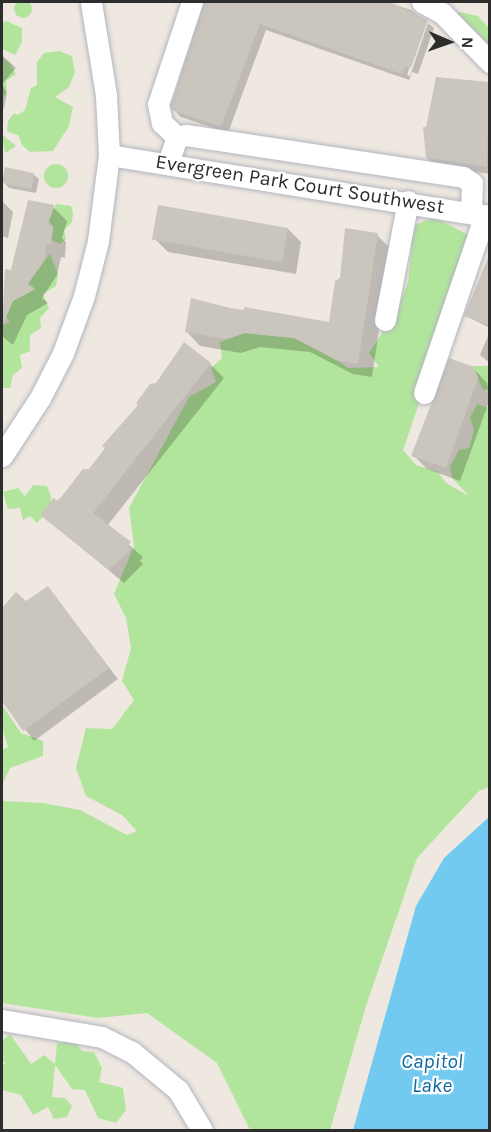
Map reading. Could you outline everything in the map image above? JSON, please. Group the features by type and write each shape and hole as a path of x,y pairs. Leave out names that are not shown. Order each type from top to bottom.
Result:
{"street":[{"path":"2,456 49,380 84,296 98,241 109,155 106,95 91,2"},
{"path":"192,2 158,104 162,123 177,137 225,139 325,158 481,179 482,214 424,393"},
{"path":"422,2 442,13 489,62"},
{"path":"168,163 177,137"},
{"name":"Evergreen Park Court Southwest","path":"109,155 482,214"},
{"path":"385,321 408,201"},
{"path":"2,1020 102,1038 132,1052 178,1090 202,1131"}],"green space":[{"path":"23,0 29,3 32,9 29,15 23,18 17,15 14,9 17,3"},
{"path":"458,12 478,16 489,28 489,71 483,62 470,57 457,37"},
{"path":"6,21 22,28 22,42 15,55 2,49 2,23"},
{"path":"59,51 72,56 75,72 69,87 55,97 73,107 69,126 53,151 30,152 22,145 19,136 7,131 8,121 14,113 18,115 25,110 31,88 37,85 37,62 44,53"},
{"path":"2,58 10,63 16,74 6,81 7,92 2,99"},
{"path":"2,135 16,146 5,153"},
{"path":"56,164 61,165 67,171 67,181 61,187 56,188 51,187 45,181 44,176 45,171 51,165"},
{"path":"56,204 71,206 73,213 72,222 64,230 66,239 60,244 51,240 53,227 49,221"},
{"path":"434,217 476,239 403,450 416,465 438,472 446,483 469,496 452,478 450,466 459,450 469,448 474,430 470,418 477,404 489,408 489,787 479,791 417,858 366,1006 330,1130 250,1130 217,1063 147,1013 98,1018 2,1003 2,801 43,803 80,810 127,835 137,831 122,815 86,796 76,768 86,728 112,729 134,700 122,681 131,648 126,618 114,594 134,546 129,508 189,397 216,382 211,368 222,358 220,342 245,333 294,338 325,351 348,368 379,367 369,353 399,307 408,282 412,246 408,240 415,225"},
{"path":"50,254 58,274 56,286 43,294 49,308 40,318 41,328 30,335 30,351 20,355 22,368 13,375 10,388 2,388 3,325 10,322 6,317 13,301 35,289 27,283"},
{"path":"473,366 489,366 489,389 483,390"},
{"path":"33,485 47,486 51,497 50,508 37,523 30,516 23,520 20,508 8,509 3,492 18,488 25,496"},
{"path":"2,705 21,733 43,741 43,756 10,768 2,785 2,750 8,747 2,728"},
{"path":"10,1034 31,1064 44,1055 55,1064 57,1043 75,1041 82,1051 94,1052 102,1068 99,1082 123,1088 126,1110 116,1123 98,1118 85,1090 72,1089 55,1065 52,1097 65,1098 72,1106 67,1117 54,1119 48,1107 33,1115 21,1095 2,1090 2,1066 6,1062 2,1062 2,1041"}],"water":[{"name":"Capitol Lake","path":"489,817 489,1130 353,1130 416,906 444,858"}],"building":[{"path":"204,2 390,2 428,20 411,68 405,66 402,74 260,24 221,127 172,110 171,105"},
{"path":"436,77 489,82 487,167 426,158 423,127 426,127"},
{"path":"5,167 34,173 31,189 2,183"},
{"path":"28,200 54,205 48,224 53,227 51,245 47,244 44,261 28,284 35,289 13,301 2,326 5,269 11,270"},
{"path":"158,205 288,228 282,262 152,239"},
{"path":"345,228 378,233 358,364 338,361 294,338 245,333 226,339 185,332 191,298 230,308 244,310 244,307 329,322 335,281 340,278"},
{"path":"489,259 489,325 464,316"},
{"path":"184,342 211,363 93,513 131,542 127,547 130,550 109,570 40,515 53,498 58,501 83,469 89,469 105,448 102,446 138,405 136,403 150,384 156,383"},
{"path":"449,358 474,367 478,378 446,468 411,456"},
{"path":"48,586 109,668 23,731 2,701 2,608 16,592 26,601"}]}
